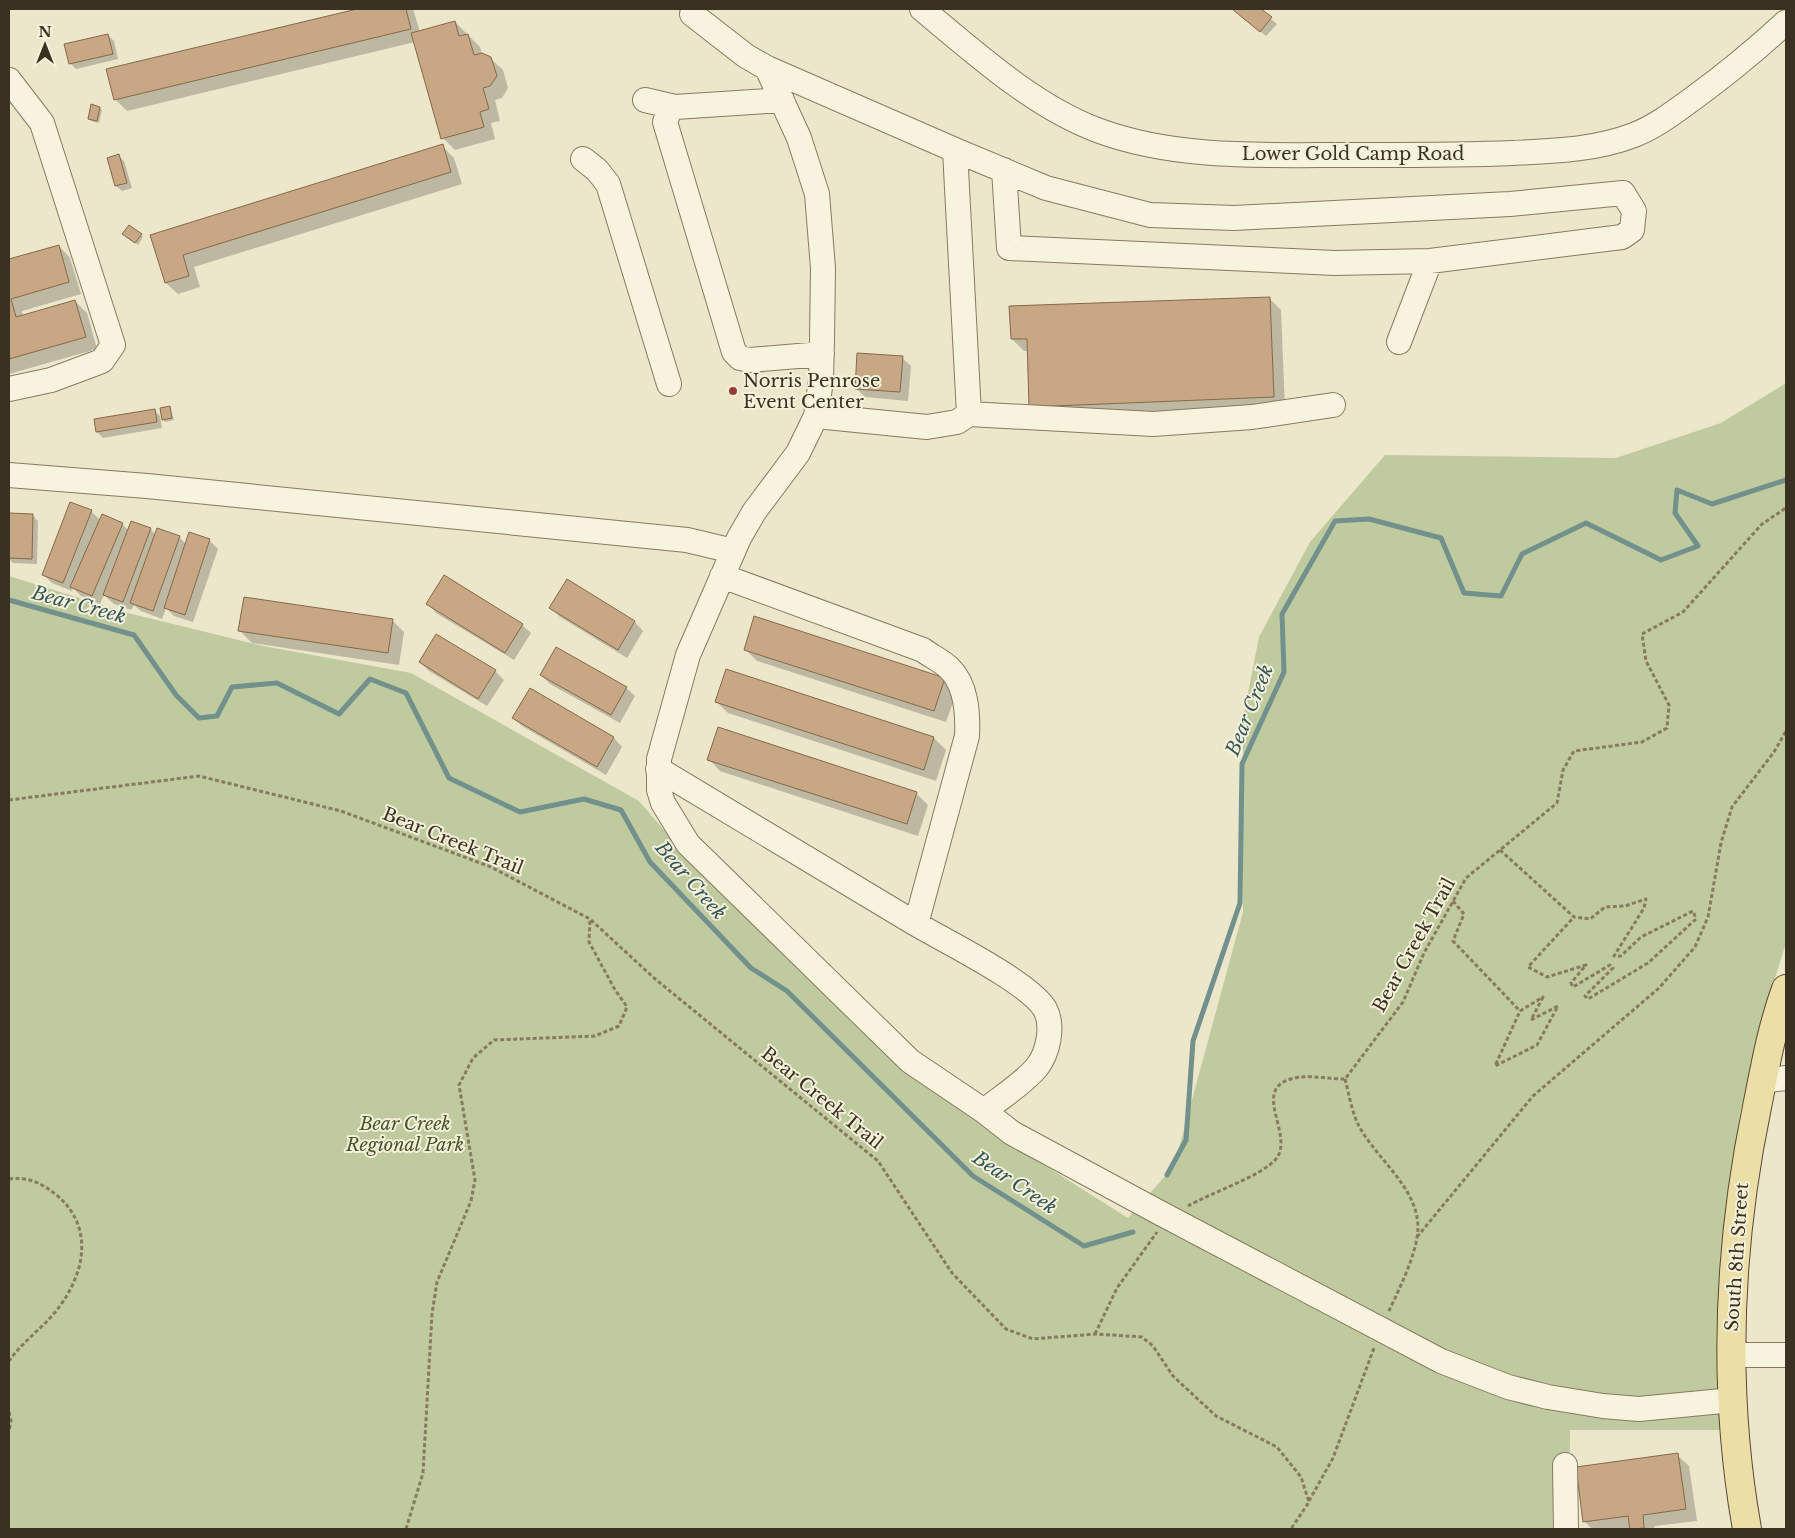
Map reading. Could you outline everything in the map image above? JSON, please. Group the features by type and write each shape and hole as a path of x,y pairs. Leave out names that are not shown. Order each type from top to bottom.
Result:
{"main road":[{"name":"South 8th Street","path":"1747,1529 1730,1355 1735,1245 1743,1177 1774,1079 1786,989"}],"street":[{"name":"Lower Gold Camp Road","path":"922,9 975,53 1038,99 1095,130 1126,140 1165,148 1259,154 1450,156 1568,150 1607,144 1637,134 1669,116 1732,70 1786,22"},
{"path":"692,14 746,56 767,68 1046,188 1150,215 1234,218 1510,204 1623,193 1634,211 1632,230 1622,237 1430,261 1335,263 1009,248 1004,170"},
{"path":"767,68 799,138 817,194 822,268 822,354 816,416 798,454 754,512 733,551 688,655 659,758 658,769 659,790 663,804 688,844 910,1061 984,1111 1012,1133 1380,1330 1441,1361 1473,1374 1508,1387 1548,1397 1603,1406 1639,1409 1733,1400"},
{"path":"9,80 42,122 113,345 102,361 50,380 9,389"},
{"path":"645,100 675,107 782,100"},
{"path":"675,107 670,110 666,122 734,352 740,358 750,360 822,354"},
{"path":"955,150 969,414"},
{"path":"584,158 608,184 669,384"},
{"path":"1399,342 1430,261"},
{"path":"816,416 927,427 957,422 969,414 1153,424 1252,417 1333,404"},
{"path":"9,475 147,486 687,540 733,551"},
{"path":"722,576 923,650 950,668 961,685 968,716 967,736 916,924"},
{"path":"658,769 1029,990 1045,1010 1049,1029 1046,1050 1038,1067 984,1111"},
{"path":"1730,1355 1786,1355"},
{"path":"1565,1465 1566,1529"}],"path":[{"name":"Bear Creek Trail","path":"1345,1079 1403,1002 1424,953 1466,878 1557,803 1563,770 1574,751 1642,742 1667,728 1669,705 1646,661 1642,634 1683,612 1762,524 1786,508"},
{"path":"1417,1237 1533,1096 1659,988 1694,947 1708,917 1721,844 1732,807 1774,752 1786,731"},
{"name":"Bear Creek Trail","path":"9,800 199,776 340,811 491,867 590,919 654,978 878,1162 952,1273 1006,1329 1033,1339 1095,1334 1142,1337 1153,1346 1173,1376 1216,1416 1276,1447 1301,1477 1308,1502"},
{"path":"1500,850 1574,917 1590,919 1605,907 1625,906 1646,899 1644,908 1614,956 1621,956 1641,937 1693,911 1696,919 1648,963 1588,999 1585,996 1613,968 1610,965 1573,987 1571,983 1586,965 1547,976 1528,967 1574,917"},
{"path":"1453,901 1464,914 1453,941 1520,1011"},
{"path":"406,1529 423,1473 432,1314 436,1282 472,1201 475,1180 459,1085 473,1058 494,1040 595,1036 620,1026 627,1007 614,988 589,942 590,919"},
{"path":"1543,997 1531,1020 1558,1006 1536,1045 1495,1066 1516,1019 1520,1011 1543,997"},
{"path":"1095,1334 1117,1288 1168,1217 1209,1194 1261,1171 1275,1160 1282,1149 1282,1134 1272,1107 1277,1088 1283,1082 1293,1078 1345,1079 1358,1126 1401,1181 1415,1212 1417,1237 1407,1271 1380,1330 1333,1458 1291,1529"},
{"path":"9,1179 18,1178 44,1184 72,1210 81,1231 82,1256 66,1296 51,1317 18,1348 9,1361"},
{"path":"9,1412 11,1421 9,1431"}],"green space":[{"name":"Bear Creek Regional Park","path":"1786,383 1786,943 1765,1010 1740,1113 1721,1251 1720,1313 1728,1430 1570,1430 1569,1529 9,1529 9,576 124,612 263,646 411,673 639,801 690,860 900,1066 992,1132 1128,1218 1174,1166 1243,912 1243,719 1259,637 1310,542 1385,455 1616,458 1721,423"}],"building":[{"path":"357,9 406,9 411,29 114,100 106,69"},
{"path":"1232,9 1261,9 1272,17 1260,32"},
{"path":"455,21 459,36 468,34 474,55 482,53 491,57 497,76 490,86 483,88 489,109 480,112 484,127 441,139 411,33"},
{"path":"108,34 113,54 69,64 64,44"},
{"path":"91,104 100,107 97,121 88,119"},
{"path":"443,144 451,172 183,255 189,276 165,283 150,235"},
{"path":"119,154 127,183 115,186 107,158"},
{"path":"129,225 142,234 135,243 122,234"},
{"path":"59,245 69,282 11,299 16,317 75,300 86,337 9,359 9,259"},
{"path":"1270,297 1274,397 1029,407 1027,339 1011,339 1009,306"},
{"path":"857,353 903,356 900,392 855,389"},
{"path":"170,406 172,418 162,420 160,408"},
{"path":"155,409 157,422 96,432 94,419"},
{"path":"70,502 92,510 63,583 42,575"},
{"path":"9,513 33,514 32,559 9,558"},
{"path":"102,514 123,523 92,596 70,587"},
{"path":"131,521 151,528 123,602 103,595"},
{"path":"157,528 180,536 153,611 130,603"},
{"path":"189,532 210,539 185,615 164,608"},
{"path":"444,575 523,624 505,653 426,604"},
{"path":"567,579 635,621 618,650 549,608"},
{"path":"244,597 393,619 388,653 238,631"},
{"path":"754,616 945,678 934,711 744,650"},
{"path":"436,634 496,670 478,699 419,662"},
{"path":"556,647 627,687 611,715 540,675"},
{"path":"726,669 934,737 924,770 715,702"},
{"path":"530,688 614,737 597,767 512,718"},
{"path":"718,727 917,792 907,824 707,760"},
{"path":"1678,1453 1686,1509 1643,1515 1644,1528 1630,1529 1628,1516 1583,1522 1576,1467"}],"waterway":[{"name":"Bear Creek","path":"1167,1175 1186,1140 1193,1041 1240,903 1242,764 1284,672 1282,614 1335,521 1369,519 1441,538 1464,593 1501,596 1522,554 1586,523 1661,560 1698,546 1675,513 1677,490 1712,504 1786,480"},
{"name":"Bear Creek","path":"9,600 134,635 176,695 199,718 217,716 232,687 277,683 339,714 370,679 406,693 449,778 520,812 584,799 621,810 650,862 751,968 787,991 973,1176 1084,1246 1133,1232"}],"place":[{"name":"Norris Penrose Event Center","path":"733,391"}]}
